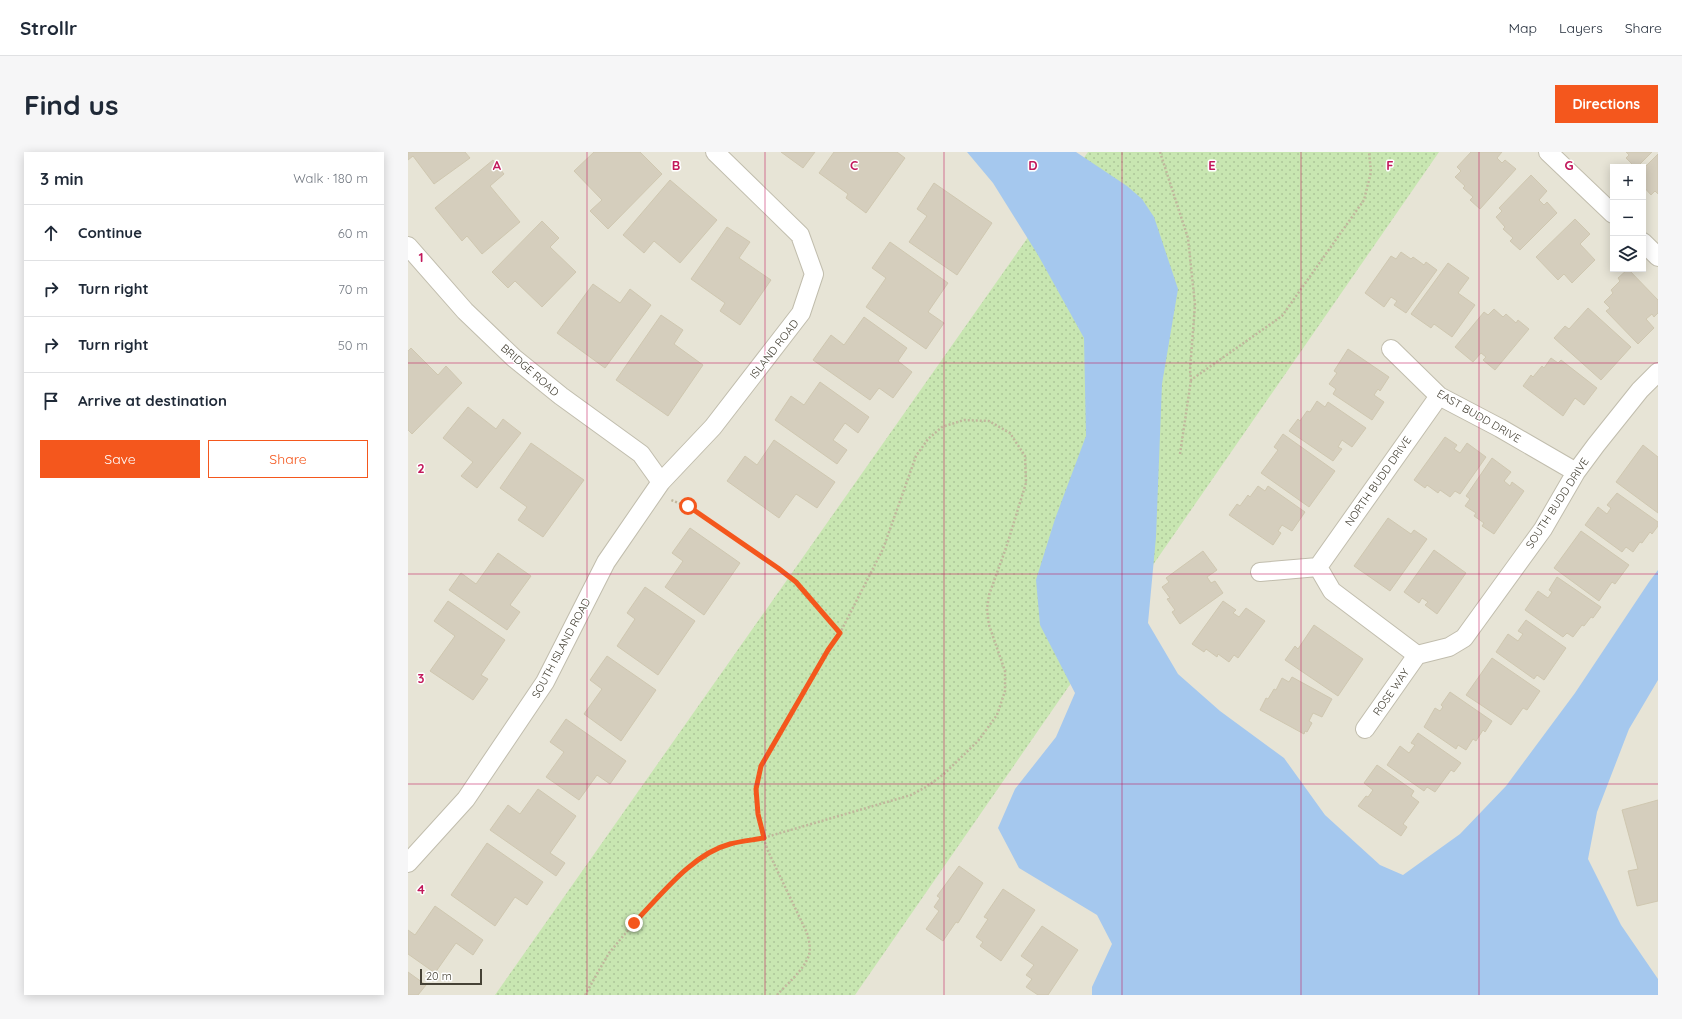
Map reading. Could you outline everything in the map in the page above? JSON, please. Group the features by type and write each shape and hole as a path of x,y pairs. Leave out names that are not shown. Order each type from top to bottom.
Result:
{"street":[{"name":"ISLAND ROAD","path":"664,490 801,313 814,274 800,235 715,152"},
{"path":"1548,152 1610,211"},
{"path":"1646,245 1658,257"},
{"name":"BRIDGE ROAD","path":"408,246 465,311 514,358 561,396 641,454 664,490"},
{"name":"EAST BUDD DRIVE","path":"1390,349 1439,396 1500,428 1576,472"},
{"name":"SOUTH BUDD DRIVE","path":"1417,655 1449,647 1464,638 1543,529 1576,472 1640,390 1658,372"},
{"name":"NORTH BUDD DRIVE","path":"1318,567 1439,396"},
{"name":"SOUTH ISLAND ROAD","path":"408,863 466,799 545,682 606,562 664,490"},
{"path":"1260,572 1318,567 1332,591 1417,655"},
{"name":"ROSE WAY","path":"1365,729 1417,655"}],"path":[{"path":"1160,152 1188,238 1195,305 1190,370 1191,380 1180,454"},
{"path":"1191,380 1282,316 1364,200 1371,172 1368,152"},
{"path":"585,995 610,953 634,923 669,886 701,857 729,844 764,838 911,795 926,788 944,774 978,741 997,715 1005,691 1005,671 989,625 987,609 989,595 1007,545 1026,483 1025,456 1010,434 989,421 964,420 942,427 928,439 916,456 883,548 840,633 828,650 761,766 756,789 758,814 764,838 768,851 807,933 810,946 809,956 800,970 777,995"},
{"path":"664,490 796,582 840,633"}],"shaded area":[{"path":"408,152 1658,152 1658,995 408,995"}],"green space":[{"path":"1088,152 1439,152 855,995 495,995"}],"water":[{"path":"967,152 1076,152 1127,186 1142,199 1154,217 1178,289 1162,384 1156,537 1148,623 1178,674 1220,711 1284,758 1325,815 1380,865 1403,875 1460,834 1506,786 1575,693 1658,570 1658,680 1629,729 1597,812 1588,859 1621,925 1658,979 1658,995 1092,995 1092,987 1112,944 1097,915 1019,868 998,828 1015,789 1056,737 1075,693 1040,625 1036,580 1055,519 1086,436 1084,338 1038,255 993,183"}],"building":[{"path":"408,152 465,152 470,158 434,184 413,156 408,160"},
{"path":"594,152 640,152 662,174 608,229 590,211 602,200 574,171"},
{"path":"781,152 815,152 803,168"},
{"path":"834,152 897,152 905,158 866,213 846,198 848,194 819,173"},
{"path":"1471,152 1502,152 1497,158 1502,163 1505,160 1516,169 1480,209 1470,200 1473,197 1463,188 1465,186 1455,177 1461,171 1457,167"},
{"path":"1626,152 1652,152 1640,164 1632,164 1626,158 1629,155"},
{"path":"1658,154 1658,194 1655,191 1651,195 1646,189 1646,166"},
{"path":"493,160 504,174 490,186 520,222 482,254 467,236 462,241 435,208"},
{"path":"1531,175 1547,191 1539,200 1544,205 1547,202 1557,213 1520,250 1510,241 1513,238 1503,229 1505,227 1496,217 1502,211 1499,208"},
{"path":"670,180 717,220 680,263 654,241 644,253 623,235"},
{"path":"934,183 992,223 957,275 909,242 927,216 917,209"},
{"path":"1575,219 1590,234 1580,244 1595,260 1572,283 1564,274 1558,280 1536,257"},
{"path":"542,221 559,238 550,247 576,272 542,307 515,281 508,288 492,272"},
{"path":"727,227 750,242 739,258 771,280 740,325 720,311 725,303 691,279"},
{"path":"890,242 948,283 928,312 944,323 926,349 866,307 886,278 872,268"},
{"path":"1401,252 1411,259 1413,257 1424,265 1426,262 1437,270 1406,313 1394,305 1397,301 1391,297 1384,307 1365,293 1391,256 1396,259"},
{"path":"1448,263 1469,278 1458,293 1475,305 1452,337 1434,324 1431,328 1411,314"},
{"path":"1625,272 1631,272 1658,300 1658,313 1654,317 1652,314 1646,319 1654,328 1638,344 1606,311 1610,308 1604,302 1613,293 1611,290 1620,281 1618,278"},
{"path":"593,284 620,303 630,289 651,305 605,368 557,333"},
{"path":"1588,308 1631,347 1601,380 1554,338 1565,326 1569,329"},
{"path":"1494,309 1503,317 1506,314 1516,323 1518,320 1529,329 1495,370 1483,360 1486,357 1481,353 1473,362 1455,347 1484,312 1488,315"},
{"path":"661,315 683,330 674,344 703,365 668,416 616,380"},
{"path":"864,317 907,348 898,361 912,372 893,398 879,388 870,400 813,360 831,335 844,345"},
{"path":"411,348 438,375 446,366 462,383 412,434 408,430 408,351"},
{"path":"1348,349 1389,377 1380,391 1378,389 1374,395 1384,402 1372,420 1333,394 1336,389 1329,384 1337,373 1334,371"},
{"path":"1551,358 1558,363 1561,360 1597,388 1584,405 1575,398 1563,416 1523,386 1531,375 1533,377 1542,366 1544,368"},
{"path":"820,382 869,417 858,433 845,423 833,440 847,450 837,464 775,420 791,396 804,405"},
{"path":"1317,401 1325,407 1328,402 1366,428 1352,447 1342,440 1338,447 1342,449 1333,461 1289,431 1298,419 1300,421 1307,411 1310,412"},
{"path":"468,407 496,429 503,419 521,433 477,488 461,476 473,462 443,438"},
{"path":"1283,434 1335,471 1309,507 1261,473 1278,450 1274,447"},
{"path":"1445,437 1457,445 1454,449 1460,453 1467,443 1486,457 1460,494 1455,491 1450,497 1440,490 1438,493 1427,485 1425,488 1414,480"},
{"path":"774,440 835,482 817,508 796,494 779,518 727,481 745,456 757,465"},
{"path":"531,443 584,480 543,537 518,520 527,507 500,488"},
{"path":"1643,445 1658,457 1658,513 1616,482"},
{"path":"1492,458 1511,472 1504,481 1510,486 1512,482 1524,491 1494,534 1482,526 1484,523 1474,516 1476,513 1465,506 1470,499 1466,496"},
{"path":"1258,486 1265,491 1268,486 1305,512 1292,531 1282,525 1278,531 1281,533 1273,545 1229,515 1237,504 1240,506 1248,495 1250,497"},
{"path":"1617,493 1658,522 1658,526 1652,534 1650,532 1633,552 1626,547 1622,552 1585,525 1598,507 1607,514 1611,508 1607,505"},
{"path":"1388,518 1411,534 1414,530 1427,539 1390,591 1354,566"},
{"path":"690,528 740,563 704,615 665,587 683,561 672,553"},
{"path":"1581,531 1629,565 1615,584 1612,582 1599,601 1554,568"},
{"path":"1434,550 1466,573 1437,614 1425,605 1428,602 1422,598 1419,603 1404,592"},
{"path":"1203,551 1217,570 1207,577 1211,583 1215,581 1223,593 1180,624 1172,612 1175,610 1167,599 1170,598 1162,587 1169,582 1166,578"},
{"path":"498,553 531,576 510,605 520,612 507,630 449,590 461,573 476,584"},
{"path":"1557,577 1601,607 1593,618 1591,617 1584,626 1582,625 1573,637 1567,633 1563,637 1525,610 1538,591 1548,598 1552,592 1549,590"},
{"path":"645,587 695,621 658,675 617,646 635,619 627,613"},
{"path":"448,601 505,640 481,675 488,679 473,700 430,671 455,636 434,621"},
{"path":"1223,601 1236,610 1233,613 1239,617 1246,608 1265,621 1238,658 1234,655 1229,662 1218,654 1217,657 1206,649 1204,652 1192,644"},
{"path":"1526,620 1566,648 1544,680 1537,675 1534,679 1496,652 1508,634 1518,641 1523,634 1518,631"},
{"path":"1314,625 1363,659 1338,696 1285,660 1295,646 1298,649"},
{"path":"607,656 656,690 621,741 584,714 602,689 590,680"},
{"path":"1492,658 1540,691 1527,710 1523,708 1511,725 1466,695"},
{"path":"1292,677 1332,699 1322,717 1313,713 1309,721 1312,723 1307,732 1305,731 1304,734 1260,710 1266,698 1268,699 1274,689 1276,690 1282,678 1289,682"},
{"path":"1450,692 1492,721 1485,732 1483,730 1476,741 1473,739 1466,750 1458,745 1456,749 1424,727 1435,708 1440,711 1443,707 1441,705"},
{"path":"566,719 626,761 610,784 597,775 579,800 546,777 564,752 550,742"},
{"path":"1418,733 1461,763 1454,772 1451,770 1435,792 1427,787 1424,791 1387,765 1400,746 1409,753 1415,745 1411,743"},
{"path":"1377,765 1414,791 1411,796 1419,802 1403,824 1407,827 1401,836 1358,806 1373,790 1364,783"},
{"path":"538,789 576,816 550,853 565,863 556,876 490,830 508,805 520,814"},
{"path":"1658,800 1658,901 1637,906 1628,871 1638,869 1622,810"},
{"path":"487,843 543,882 527,905 515,897 495,926 451,895"},
{"path":"959,866 983,883 958,923 956,922 943,941 926,929 939,911 934,907 940,898 937,896"},
{"path":"1003,889 1035,910 1001,961 980,946 983,942 976,937 988,919 984,917"},
{"path":"435,906 483,940 473,955 456,943 435,973 408,954 408,930 415,935"},
{"path":"1042,926 1078,950 1048,995 1038,995 1026,987 1032,979 1026,975 1034,965 1021,956"},
{"path":"408,972 426,985 418,995 408,995"}],"route":[{"path":"634,923 669,886 701,857 729,844 764,838 758,814 756,789 761,766 828,650 840,633 796,582 688,506"}]}
